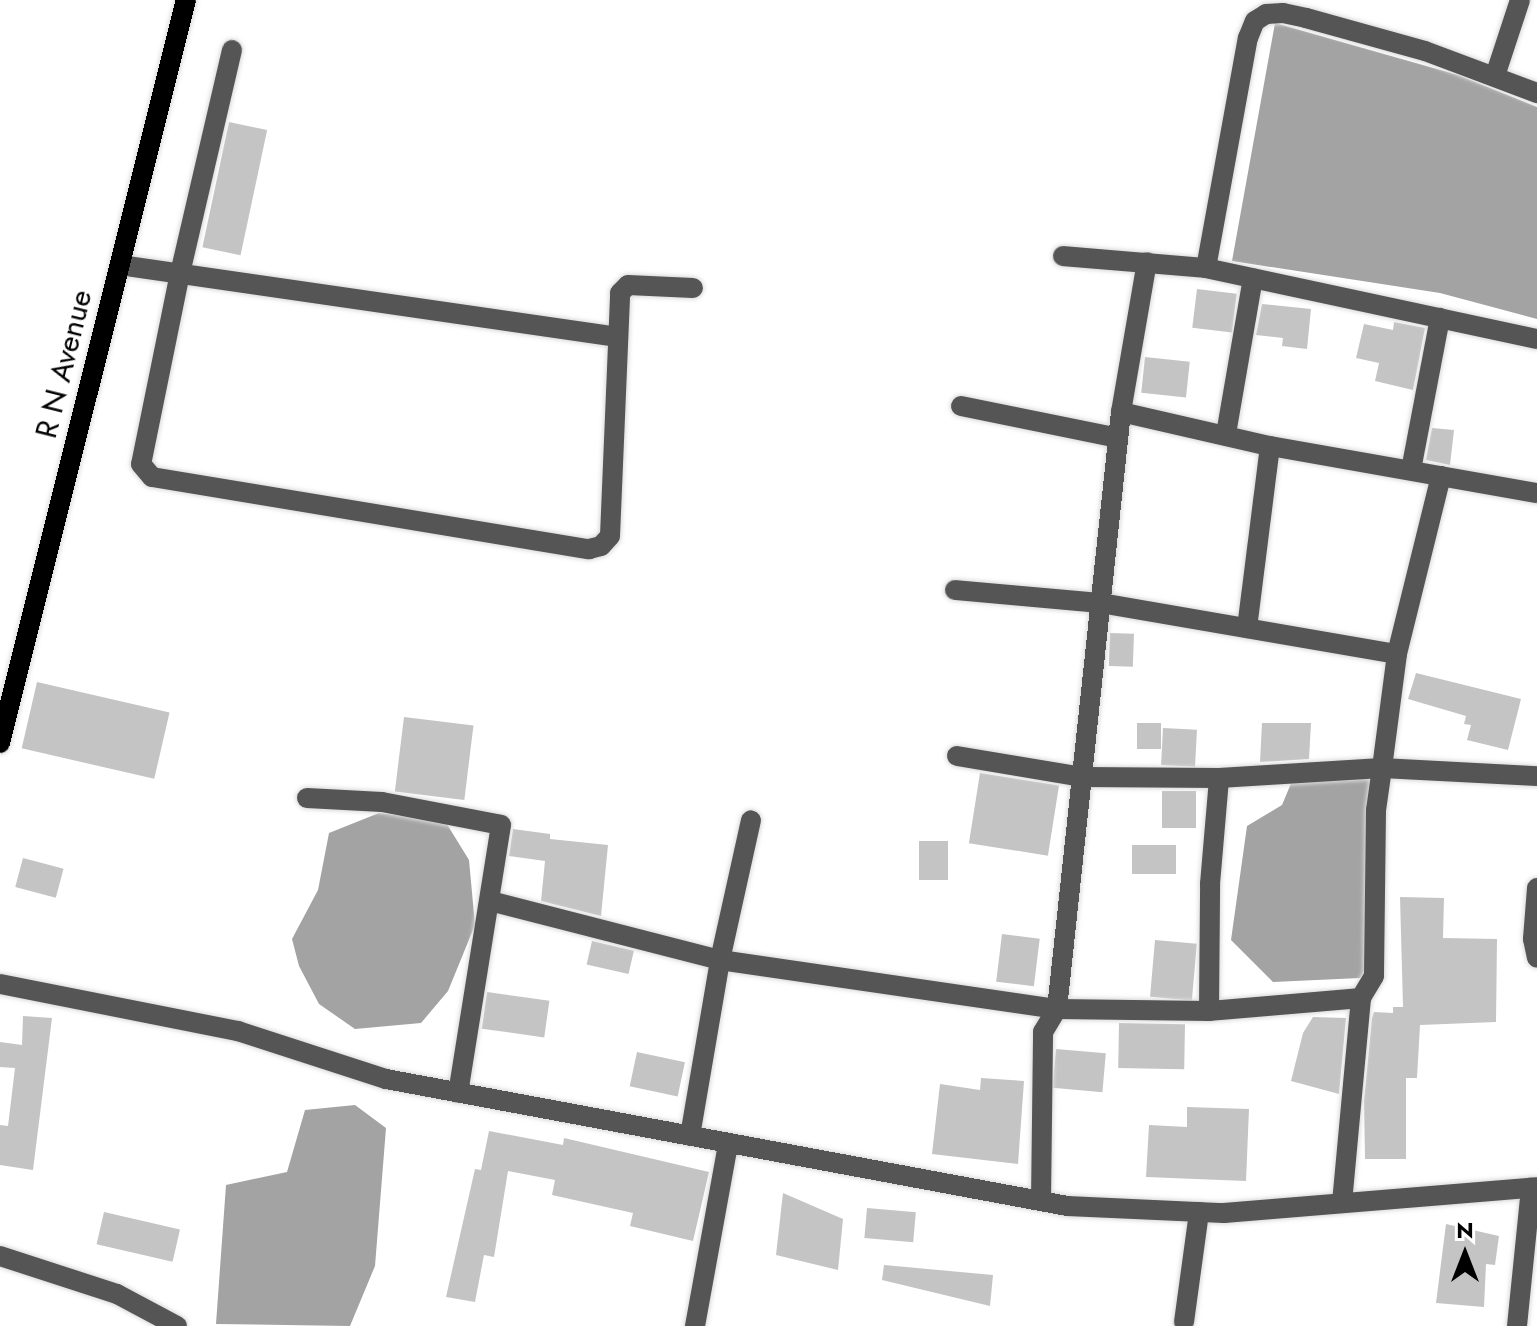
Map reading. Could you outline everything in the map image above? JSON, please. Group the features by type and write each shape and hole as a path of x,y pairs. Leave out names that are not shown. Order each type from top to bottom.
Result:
{"main road":[{"name":"R N Avenue","path":"0,743 186,0"}],"street":[{"path":"1495,76 1520,0"},
{"path":"1206,268 1248,38 1255,21 1266,14 1283,13 1306,18 1425,51 1537,93"},
{"path":"232,50 180,273 141,464 152,477 589,549 601,546 610,536 620,293 628,285 693,288"},
{"path":"1063,256 1206,268 1537,339"},
{"path":"1041,1201 1043,1032 1057,1009 1121,412 1147,262"},
{"path":"120,265 618,337"},
{"path":"1226,434 1253,278"},
{"path":"1411,470 1440,318"},
{"path":"961,406 1118,438"},
{"path":"1121,412 1270,446 1537,493"},
{"path":"1247,628 1270,446"},
{"path":"1342,1203 1361,998 1374,976 1376,810 1397,654 1441,476"},
{"path":"955,590 1101,603 1397,654"},
{"path":"957,756 1083,777 1219,778 1382,768 1537,776"},
{"path":"1209,1011 1210,884 1219,778"},
{"path":"307,798 382,802 501,825 458,1093"},
{"path":"690,1136 720,960 751,820"},
{"path":"1537,888 1533,939 1537,958"},
{"path":"490,901 720,960 1057,1009 1209,1011 1361,998"},
{"path":"0,984 238,1031 386,1079 1067,1206 1199,1212 1534,1187 1517,1326"},
{"path":"695,1326 728,1144"},
{"path":"1184,1322 1199,1212"},
{"path":"0,1256 117,1294 177,1326"}],"shaded area":[{"path":"1275,23 1458,75 1537,107 1537,319 1440,293 1232,261"},
{"path":"1376,773 1384,945 1360,978 1273,982 1231,940 1247,826 1282,805 1295,774"},
{"path":"379,813 445,821 469,860 475,925 448,991 421,1023 355,1029 319,1004 299,966 292,939 318,890 329,833"},
{"path":"355,1105 386,1128 375,1266 350,1326 216,1324 226,1185 287,1172 305,1110"}],"building":[{"path":"229,122 267,130 241,255 202,247"},
{"path":"1197,289 1237,294 1232,333 1192,328"},
{"path":"1262,304 1311,309 1307,349 1282,346 1283,338 1256,335"},
{"path":"1394,322 1425,328 1413,390 1375,381 1379,363 1356,358 1364,324 1393,330"},
{"path":"1145,357 1190,362 1186,398 1141,393"},
{"path":"1432,428 1454,430 1450,465 1426,460"},
{"path":"1110,633 1134,634 1133,667 1109,666"},
{"path":"1416,673 1521,699 1508,750 1467,740 1471,725 1464,724 1466,716 1408,699"},
{"path":"37,682 170,713 154,779 22,748"},
{"path":"404,717 473,726 464,800 395,791"},
{"path":"1137,723 1161,723 1161,749 1137,749"},
{"path":"1262,723 1311,723 1309,759 1260,762"},
{"path":"1163,728 1197,730 1195,767 1161,765"},
{"path":"980,773 1059,786 1048,856 969,843"},
{"path":"1162,791 1196,791 1196,828 1162,828"},
{"path":"513,829 550,834 550,839 608,845 601,916 541,901 545,861 509,856"},
{"path":"919,841 948,841 948,880 919,880"},
{"path":"1132,845 1176,845 1176,874 1132,874"},
{"path":"23,858 64,869 56,898 15,887"},
{"path":"1400,897 1444,898 1443,938 1497,939 1496,1022 1420,1025 1417,1078 1406,1078 1406,1159 1365,1159 1364,1101 1372,1018 1374,1012 1393,1013 1393,1007 1403,1007"},
{"path":"1002,934 1040,939 1034,986 996,982"},
{"path":"1155,940 1197,944 1192,1000 1150,997"},
{"path":"592,941 634,951 628,974 587,964"},
{"path":"487,992 549,1001 544,1037 482,1029"},
{"path":"23,1016 52,1018 33,1170 0,1165 0,1125 8,1126 15,1068 0,1067 0,1042 22,1045"},
{"path":"1313,1017 1346,1018 1339,1094 1291,1081 1303,1033"},
{"path":"1119,1023 1185,1024 1184,1069 1118,1068"},
{"path":"1056,1049 1106,1053 1102,1092 1053,1088"},
{"path":"637,1052 685,1062 678,1096 630,1086"},
{"path":"981,1078 1024,1081 1018,1164 932,1154 940,1084 980,1090"},
{"path":"1187,1107 1249,1109 1246,1181 1146,1177 1149,1125 1187,1127"},
{"path":"489,1131 563,1145 564,1138 709,1172 693,1241 630,1226 633,1213 552,1195 555,1180 508,1171 494,1257 484,1255 475,1302 446,1297 475,1169 481,1170"},
{"path":"783,1193 843,1219 838,1270 776,1255"},
{"path":"867,1208 916,1212 913,1242 864,1238"},
{"path":"104,1212 180,1230 173,1262 97,1244"},
{"path":"1446,1224 1499,1236 1495,1265 1486,1264 1484,1307 1436,1303"},
{"path":"884,1265 993,1275 990,1306 882,1280"}]}
